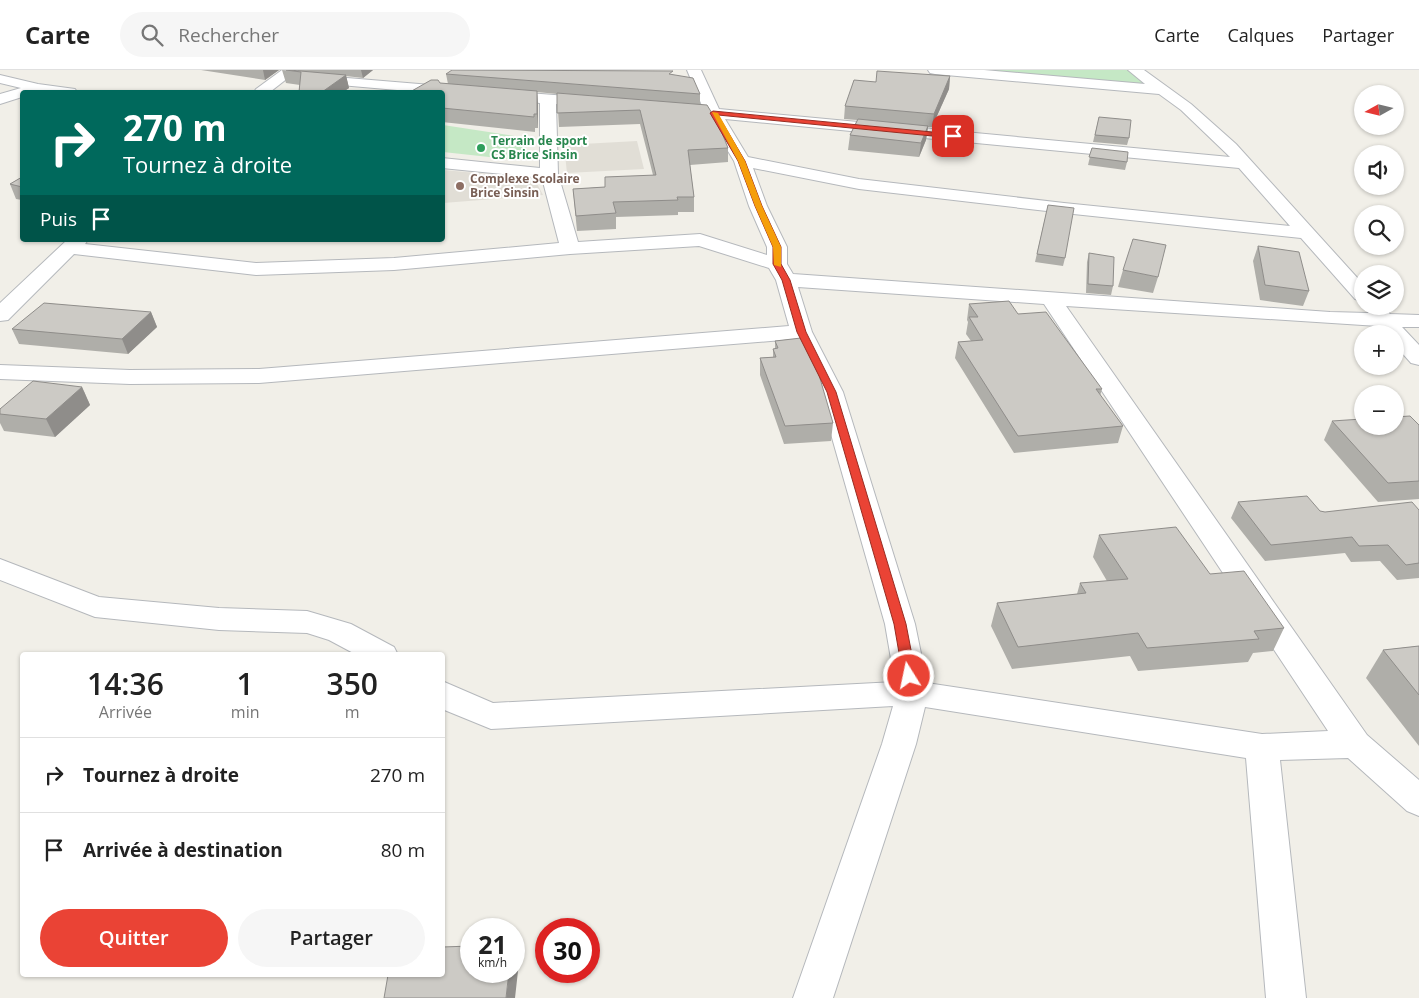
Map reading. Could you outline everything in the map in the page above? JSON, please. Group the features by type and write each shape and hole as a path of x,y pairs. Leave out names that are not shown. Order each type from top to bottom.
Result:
{"street":[{"path":"694,70 713,113 742,161 758,206 777,247 782,272 801,332 832,392 900,624 913,693 899,744 813,998"},
{"path":"935,70 1163,90"},
{"path":"1136,70 1186,107 1230,147 1354,286"},
{"path":"264,90 288,73 470,92"},
{"path":"0,79 54,90"},
{"path":"32,90 38,88"},
{"path":"0,100 20,94"},
{"path":"489,94 606,104"},
{"path":"548,99 549,174 570,248"},
{"path":"664,109 1244,163"},
{"path":"742,161 859,184 1307,234"},
{"path":"445,163 549,174"},
{"path":"0,315 74,244 256,269 394,264 570,248 700,240 782,272 1050,298 1354,312"},
{"path":"1050,298 1355,744 1419,801"},
{"path":"1381,315 1419,358"},
{"path":"1389,315 1419,321"},
{"path":"0,372 134,379 259,376 801,332"},
{"path":"0,569 95,608 219,619 307,622 340,632 377,652"},
{"path":"445,695 491,716 913,693 1262,747 1355,744"},
{"path":"1262,747 1286,998"}],"shaded area":[{"path":"637,141 644,169 567,173 564,145"},
{"path":"445,170 534,178 543,195 445,203"}],"green space":[{"path":"962,70 1136,70 1155,87"},
{"path":"445,125 527,138 524,156 516,160 445,152"}],"building":[{"path":"286,70 346,75 325,90 299,90 301,72"},
{"path":"452,70 673,71 669,74 693,78 700,94 446,74"},
{"path":"877,71 950,76 934,114 845,106 854,80 876,82"},
{"path":"431,80 438,80 440,83 537,91 537,114 534,114 534,117 445,108 445,90 414,90"},
{"path":"557,93 707,105 718,123 728,148 688,150 694,197 677,197 678,200 613,202 616,213 576,216 573,189 605,187 605,177 656,175 640,110 557,113"},
{"path":"1099,117 1131,120 1129,138 1095,135"},
{"path":"858,119 928,126 921,143 850,135"},
{"path":"1092,148 1128,152 1127,162 1089,157"},
{"path":"20,178 20,186 10,184"},
{"path":"1048,205 1074,208 1065,258 1037,254"},
{"path":"1133,239 1166,245 1158,277 1123,270"},
{"path":"1258,246 1299,252 1309,291 1265,285"},
{"path":"1089,253 1114,257 1113,286 1088,284"},
{"path":"1009,301 1018,314 1046,312 1102,389 1096,389 1123,426 1018,436 958,342 983,340 969,317 978,317 969,304"},
{"path":"44,303 151,312 122,339 12,329"},
{"path":"801,338 819,375 833,423 785,426 760,358 776,357 773,349 778,348 775,341"},
{"path":"33,381 82,387 46,419 0,414 0,409"},
{"path":"1404,416 1410,416 1419,425 1419,481 1388,483 1332,421 1354,420 1354,435 1404,435"},
{"path":"1307,496 1320,511 1325,512 1412,502 1419,510 1419,563 1406,565 1388,545 1359,546 1352,537 1271,545 1238,502"},
{"path":"1176,527 1210,574 1244,571 1284,628 1254,631 1259,639 1147,648 1138,633 1018,647 997,603 1086,593 1080,583 1128,579 1099,535"},
{"path":"1419,646 1419,695 1383,650"},
{"path":"460,946 460,983 508,983 506,998 384,998 388,977 445,977 445,947"}],"slow traffic":[{"path":"715,113 713,113 742,161 758,206 777,247 778,265"}],"place":[{"name":"Terrain de sport CS Brice Sinsin","path":"481,148"},
{"name":"Complexe Scolaire Brice Sinsin","path":"460,186"}],"route":[{"path":"909,676 900,624 832,392 801,332 786,280 777,264 777,247 758,206 742,161 713,113 953,136"}]}
